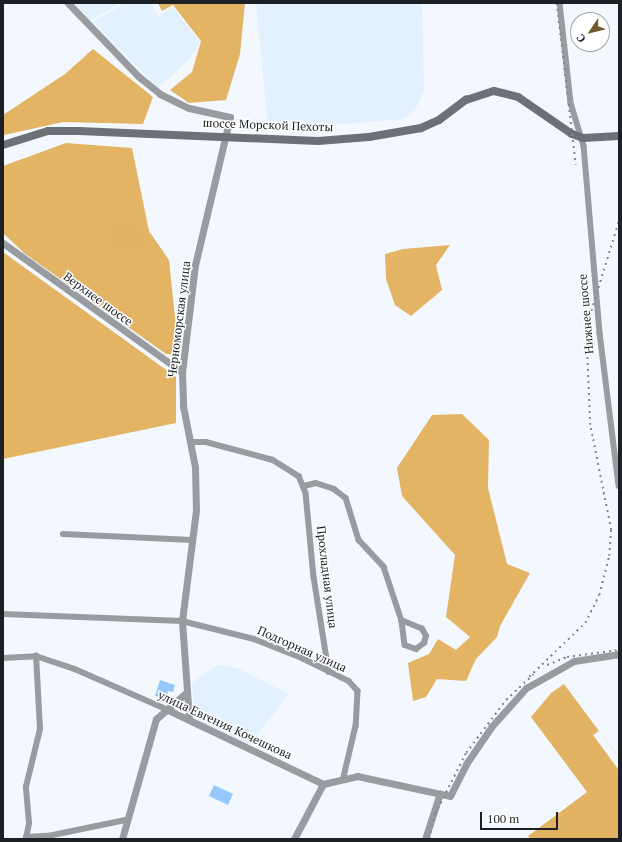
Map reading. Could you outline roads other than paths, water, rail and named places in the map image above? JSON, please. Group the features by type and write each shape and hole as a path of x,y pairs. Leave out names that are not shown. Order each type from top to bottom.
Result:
{"main road":[{"name":"шоссе Морской Пехоты","path":"3,145 48,131 318,140 400,133 439,120 466,100 494,91 518,97 559,127 583,138"},
{"path":"583,138 619,136"}],"street":[{"name":"Черноморская улица","path":"68,3 138,76 160,94 189,108 230,117 227,136 195,265 182,372 183,406 191,442 196,510 182,621 189,720"},
{"name":"Нижнее шоссе","path":"560,3 571,103 583,138 600,333 619,486"},
{"name":"Верхнее шоссе","path":"3,243 182,372"},
{"path":"191,442 206,442 272,460 289,468 304,486 322,485 334,489 346,498 359,540 384,567 402,621 405,645 416,649 424,644 426,636 422,629 402,621"},
{"name":"Прохладная улица","path":"304,486 329,672"},
{"path":"63,534 192,540"},
{"name":"Подгорная улица","path":"3,614 182,621 254,639 329,672 349,682 358,691 356,726 344,777"},
{"path":"294,839 323,784 344,777 366,777 450,796 466,764 488,733 526,688 574,661 619,654"},
{"path":"36,656 40,729 26,787 29,823 26,838 48,836 126,820"},
{"name":"улица Евгения Кочешкова","path":"3,658 36,656 74,669 166,709 323,784"},
{"path":"122,839 126,820 154,724 166,709 186,693"},
{"path":"425,839 440,793"}],"railway":[{"path":"557,3 576,165"},
{"path":"529,677 585,623 599,595 609,556 611,530 590,425 586,328 619,220"},
{"path":"547,665 567,657 619,650"},
{"path":"429,839 435,814 466,753 506,700 534,674"}]}
